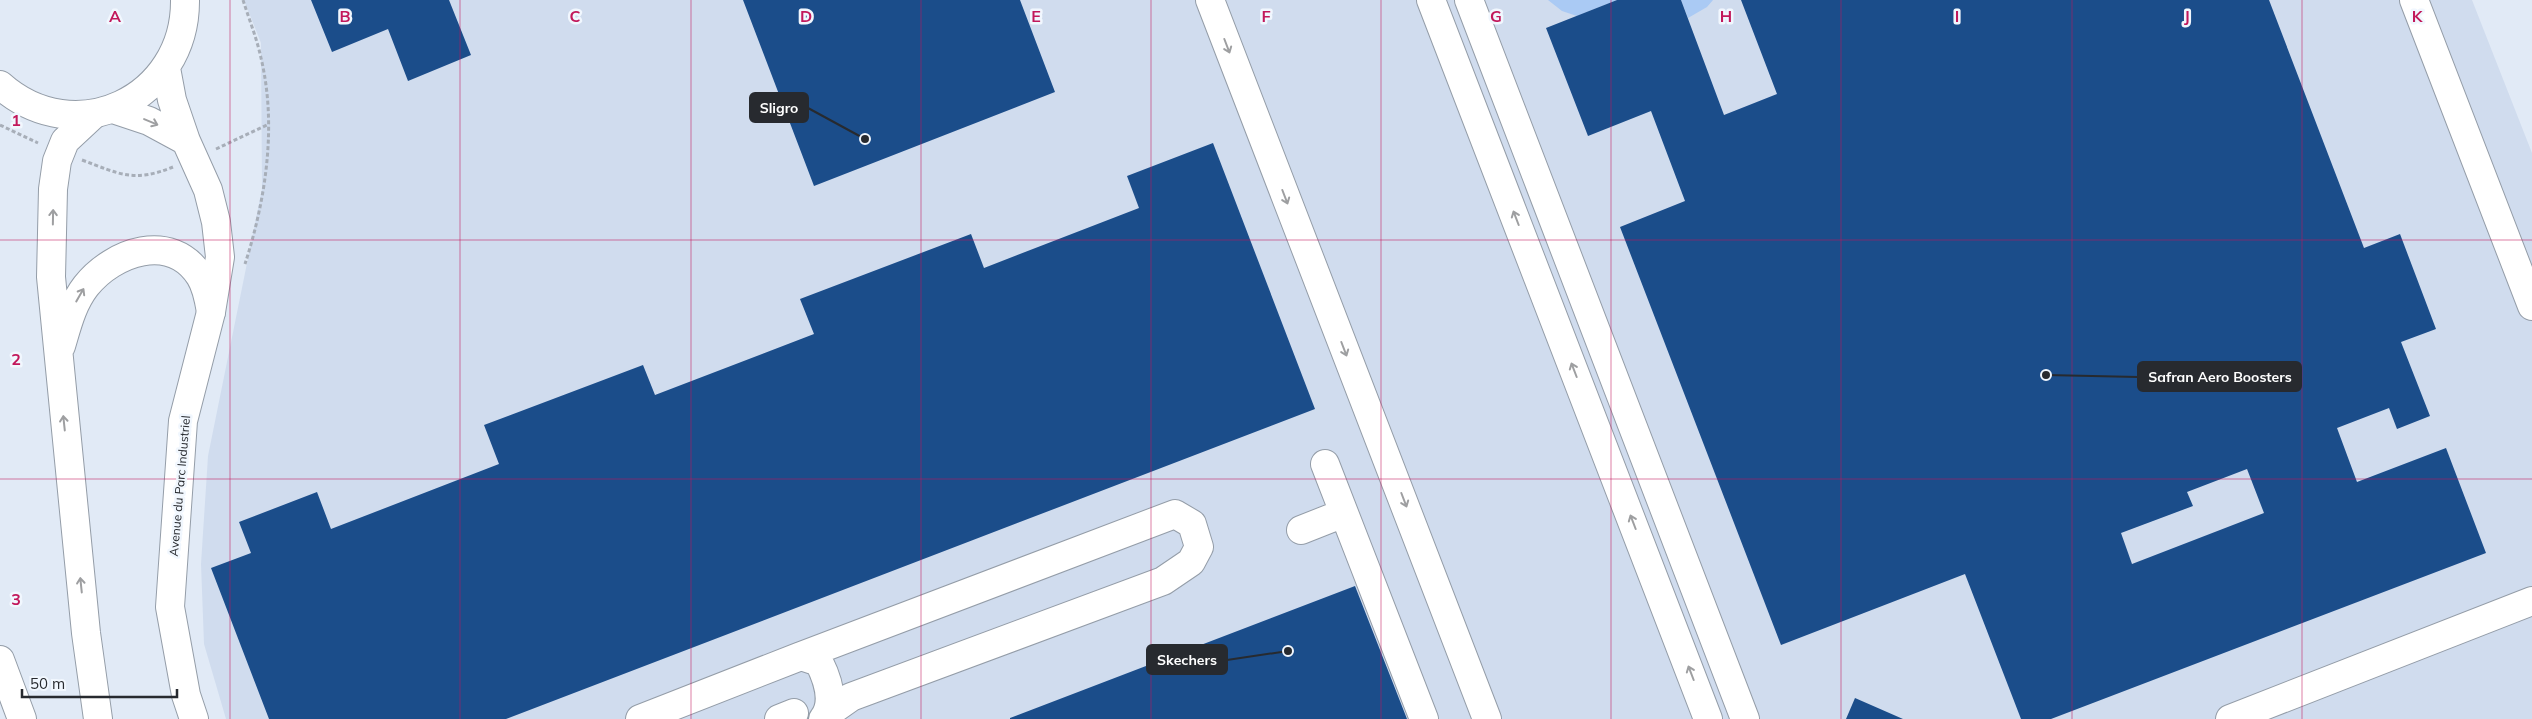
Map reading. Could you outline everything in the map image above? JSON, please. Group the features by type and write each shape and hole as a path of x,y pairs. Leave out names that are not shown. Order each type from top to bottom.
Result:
{"main road":[{"path":"1210,0 1487,719"},
{"path":"1431,0 1708,719"},
{"path":"1469,0 1745,719"},
{"path":"2414,0 2532,306"},
{"path":"0,86 18,99 54,114 74,116 103,111 131,100 147,89 166,68 179,40 187,4"},
{"name":"Avenue du Parc Industriel","path":"166,68 172,100 208,190 219,239 219,270 211,312 183,421 170,607 186,695 194,719"},
{"path":"98,719 86,633 51,277 53,189 60,152 73,133 103,111 149,121 191,150"},
{"path":"58,357 70,315 85,288 108,265 132,253 155,250 174,254 183,259 199,275 208,293 211,312"},
{"path":"1325,464 1424,719"},
{"path":"1301,530 1344,513"},
{"path":"640,719 1175,514 1192,524 1199,547 1191,562 1163,581 851,697 825,716"},
{"path":"2230,719 2532,602"},
{"path":"801,656 819,662 829,682 825,716"},
{"path":"0,660 22,719"}],"path":[{"path":"242,272 253,240 260,204 270,124 261,59 243,0"},
{"path":"0,125 60,152 112,171 138,177 152,175 191,150 270,124"}],"shaded area":[{"path":"244,0 2472,0 2532,153 2532,719 226,719 204,644 201,564 208,456 262,189 261,43"}],"water":[{"path":"1548,0 1617,0 1577,16 1562,11"},
{"path":"1681,0 1713,0 1707,7 1688,18"}],"building":[{"path":"311,0 449,0 471,55 408,81 388,29 332,52"},
{"path":"743,0 1020,0 1055,92 814,186"},
{"path":"1617,0 1681,0 1724,115 1777,94 1741,0 2269,0 2364,248 2400,234 2436,329 2401,342 2430,416 2397,429 2389,408 2337,428 2357,482 2446,448 2486,553 2051,719 2021,719 1965,574 1781,645 1620,227 1685,201 1651,111 1588,136 1546,28","holes":["2247,469 2264,513 2132,564 2121,533 2193,506 2187,492"]},
{"path":"1213,143 1315,409 506,719 269,719 211,568 251,553 239,522 317,492 331,529 499,464 484,425 643,365 655,395 814,334 800,299 971,234 984,268 1139,208 1127,176"},
{"path":"1355,586 1407,719 1010,719 1010,718"},
{"path":"1855,698 1903,719 1846,719"}],"place":[{"name":"Sligro","path":"865,139"},
{"name":"Safran Aero Boosters","path":"2046,375"},
{"name":"Skechers","path":"1288,651"}]}
